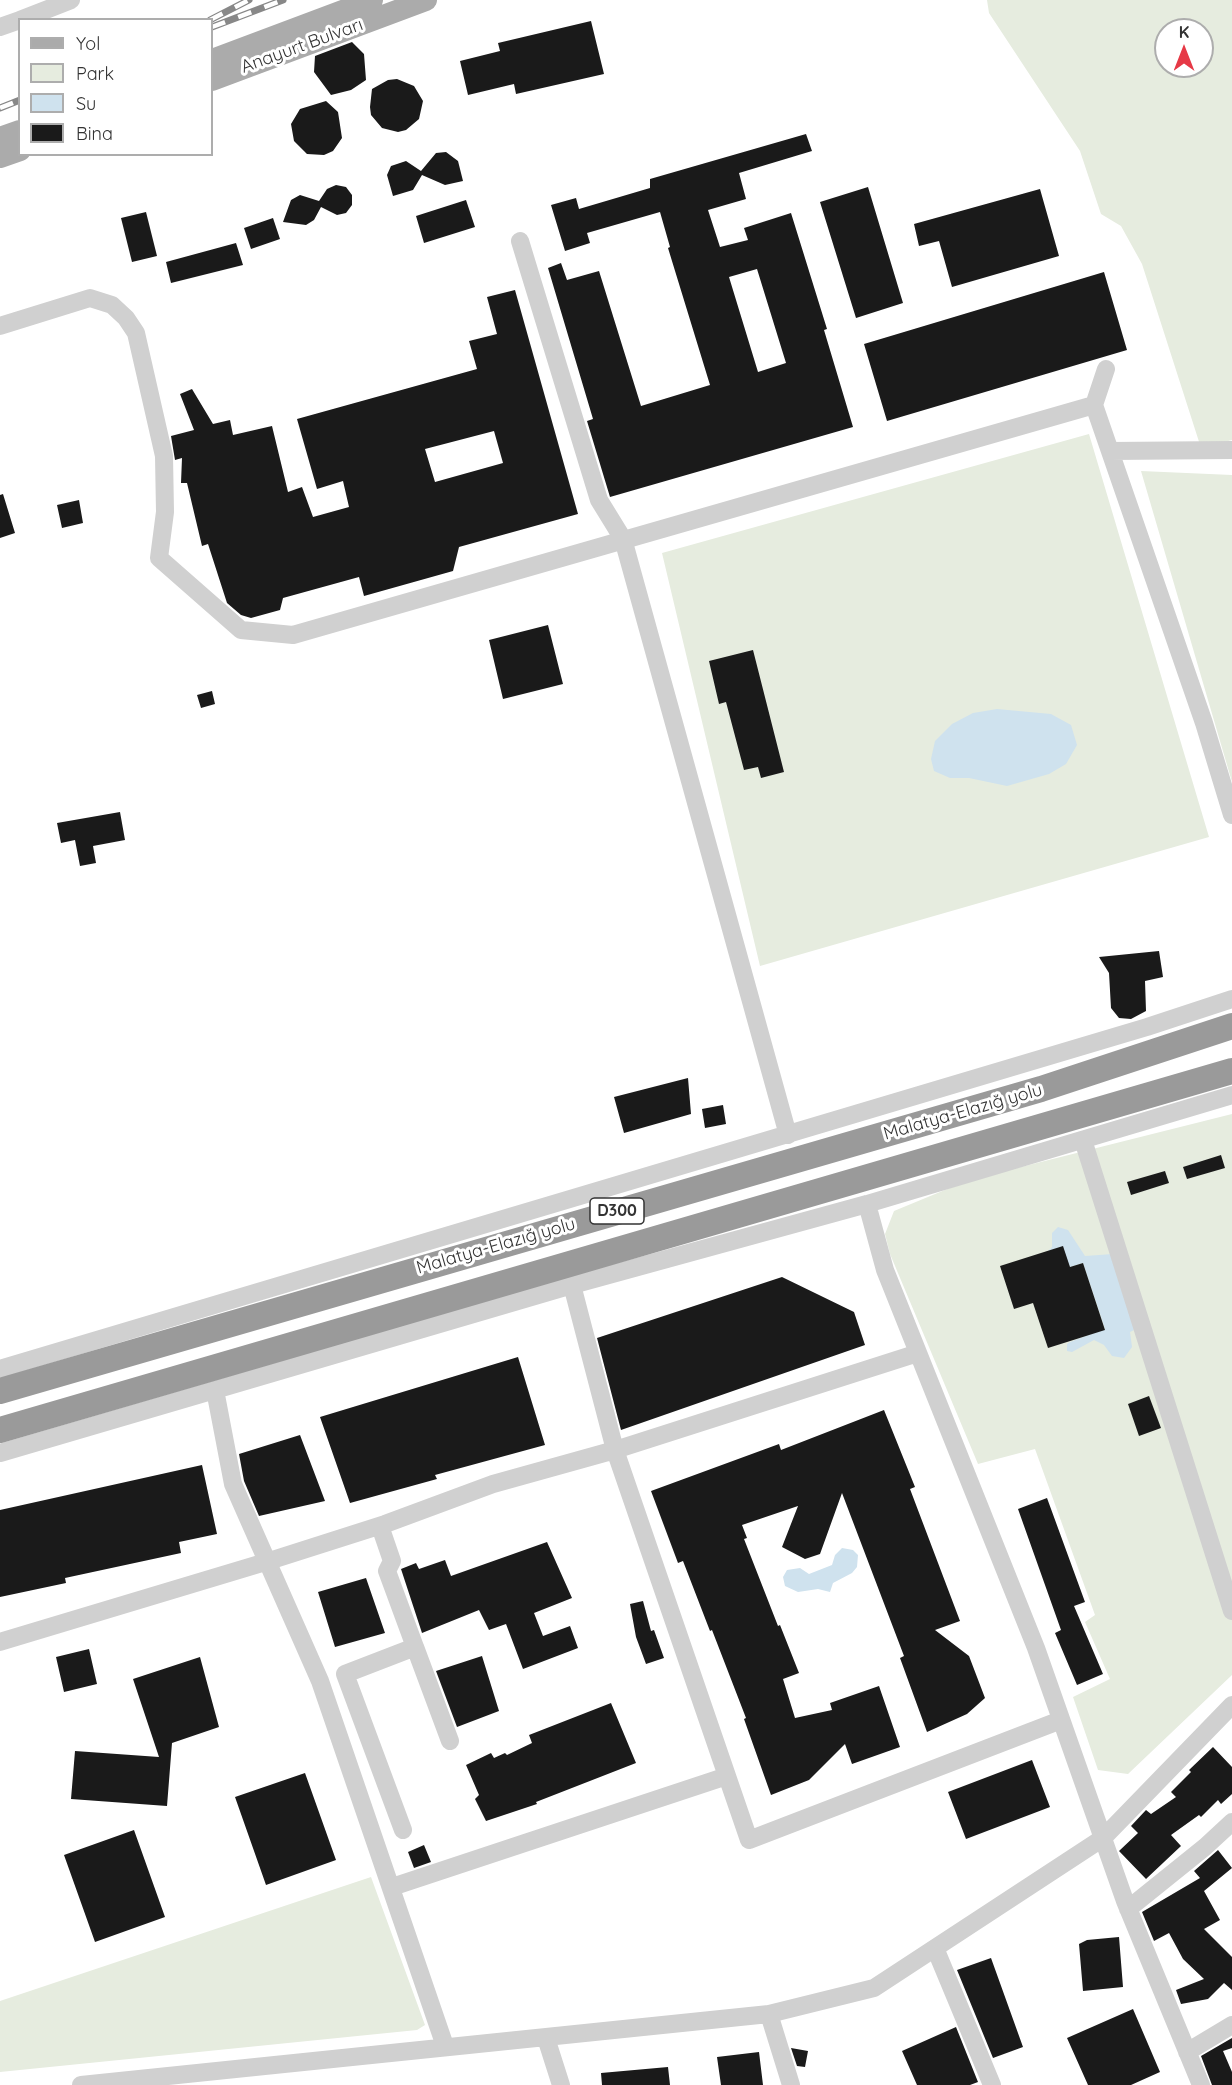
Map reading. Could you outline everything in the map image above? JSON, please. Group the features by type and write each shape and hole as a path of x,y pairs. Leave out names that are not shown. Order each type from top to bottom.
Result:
{"highway":[{"name":"Malatya-Elazığ yolu","path":"0,1391 1041,1089 1232,1026"},
{"name":"Malatya-Elazığ yolu","path":"0,1430 1232,1071"}],"main road":[{"name":"Anayurt Bulvarı","path":"213,60 372,0"},
{"name":"Anayurt Bulvarı","path":"213,80 426,0"},
{"path":"0,138 18,132"},
{"path":"0,157 18,151"}],"street":[{"path":"25,18 71,0"},
{"path":"0,27 18,21"},
{"path":"520,241 599,500 623,539 788,1135"},
{"path":"0,326 90,298 112,305 126,318 136,333 164,456 165,512 159,558 241,630 293,635 1094,405"},
{"path":"1106,369 1094,405 1204,723 1232,814"},
{"path":"1110,451 1232,450"},
{"path":"0,1369 788,1135 1232,999"},
{"path":"0,1452 572,1285 867,1204 1232,1095"},
{"path":"1083,1140 1232,1611"},
{"path":"867,1204 885,1270 1036,1648 1128,1909 1201,2085"},
{"path":"572,1285 615,1450 749,1840 1061,1720"},
{"path":"0,1642 269,1561 380,1526 493,1484 615,1450 918,1353"},
{"path":"215,1390 233,1484 269,1561 320,1681 445,2046"},
{"path":"380,1526 392,1561 387,1571 450,1741"},
{"path":"403,1830 345,1674 415,1647"},
{"path":"81,2085 206,2079 445,2046 546,2038 769,2014 874,1988 1103,1839 1232,1705"},
{"path":"392,1887 727,1776"},
{"path":"1128,1909 1205,1847 1232,1822"},
{"path":"935,1948 992,2085"},
{"path":"769,2014 791,2085"},
{"path":"1187,2052 1232,2025"},
{"path":"546,2038 561,2085"}],"green space":[{"path":"987,0 1232,0 1232,440 1201,448 1142,264 1121,226 1101,214 1080,151 989,13"},
{"path":"1089,434 1209,837 760,966 662,553"},
{"path":"1141,471 1232,475 1232,782"},
{"path":"1232,1114 1232,1675 1128,1774 1098,1770 1073,1697 1110,1679 1085,1622 1095,1615 1035,1449 978,1464 890,1254 885,1234 894,1211 969,1180"},
{"path":"371,1877 425,2025 417,2030 0,2072 0,2001"}],"water":[{"path":"997,709 1051,714 1071,725 1077,745 1066,764 1049,774 1007,786 969,778 950,778 934,771 931,759 935,741 952,724 973,713"},
{"path":"1058,1227 1068,1230 1085,1256 1113,1254 1134,1330 1130,1332 1132,1347 1124,1358 1112,1356 1104,1345 1094,1340 1072,1352 1067,1351 1067,1344 1070,1342 1105,1329 1083,1263 1070,1267 1048,1251 1052,1247 1052,1233"},
{"path":"842,1548 853,1550 858,1555 857,1567 852,1573 833,1583 830,1592 818,1589 798,1592 785,1586 783,1577 787,1570 800,1568 809,1574 832,1565 835,1555"}],"building":[{"path":"591,21 604,74 516,94 514,84 468,95 460,61 500,51 498,43"},
{"path":"352,42 364,54 366,80 351,90 331,95 314,72 315,56"},
{"path":"397,79 414,86 423,101 419,119 406,130 398,132 382,128 371,115 370,107 372,89 388,80"},
{"path":"326,101 338,112 342,138 333,151 324,155 307,154 294,141 291,124 300,109"},
{"path":"806,134 812,151 739,173 746,199 708,210 720,247 748,240 744,228 791,213 827,329 824,330 853,427 610,497 587,421 593,419 548,268 561,263 567,280 599,271 641,406 710,385 668,248 670,247 660,212 587,233 590,243 565,251 551,205 576,198 579,209 650,188 650,179","holes":["757,269 786,363 758,372 729,277"]},
{"path":"446,152 458,161 463,181 445,185 422,175 413,190 393,196 387,175 391,166 406,161 421,171 436,153"},
{"path":"336,185 346,187 352,195 352,205 346,213 337,215 321,207 314,220 306,225 283,222 291,200 300,195 319,201 327,189"},
{"path":"868,187 903,303 856,318 820,202"},
{"path":"1040,189 1059,256 952,287 939,241 919,246 914,224"},
{"path":"466,200 475,227 424,243 416,216"},
{"path":"146,212 157,256 132,262 121,218"},
{"path":"273,218 280,239 251,249 244,228"},
{"path":"236,243 243,265 171,283 166,262"},
{"path":"1104,272 1127,350 887,421 864,344"},
{"path":"515,290 578,514 459,547 453,571 364,596 359,577 283,598 280,610 251,618 241,615 227,603 208,544 202,546 187,483 181,483 182,458 175,460 171,436 194,430 180,394 192,389 213,424 230,420 233,435 272,426 288,492 302,487 313,517 349,507 343,481 317,489 297,419 477,369 469,341 497,334 487,297","holes":["494,431 503,463 435,482 425,449"]},
{"path":"3,494 15,533 0,538 0,495"},
{"path":"79,500 83,523 62,528 57,505"},
{"path":"548,625 563,684 503,699 489,640"},
{"path":"753,650 784,772 761,778 758,767 744,770 726,702 719,704 709,661"},
{"path":"212,691 215,704 201,708 197,695"},
{"path":"120,812 125,840 93,846 96,863 80,866 75,840 61,843 57,823"},
{"path":"1159,951 1163,977 1145,981 1146,1011 1131,1019 1119,1018 1111,1008 1109,973 1099,957"},
{"path":"688,1078 691,1114 624,1133 614,1097"},
{"path":"723,1105 726,1124 705,1128 702,1109"},
{"path":"1221,1155 1225,1168 1187,1179 1183,1167"},
{"path":"1165,1171 1169,1183 1131,1195 1127,1182"},
{"path":"1063,1246 1070,1267 1083,1263 1105,1330 1048,1348 1033,1303 1014,1309 1000,1266"},
{"path":"782,1277 854,1312 865,1345 621,1430 597,1338"},
{"path":"518,1357 545,1445 435,1475 437,1479 350,1503 320,1417"},
{"path":"1149,1396 1161,1428 1139,1436 1128,1404"},
{"path":"884,1410 915,1487 910,1489 960,1621 935,1630 969,1656 985,1698 967,1714 927,1732 900,1658 904,1656 842,1493 820,1554 805,1559 782,1547 798,1506 742,1525 747,1538 744,1539 799,1673 783,1679 795,1718 832,1710 830,1703 879,1686 900,1747 852,1764 845,1744 809,1780 771,1795 744,1719 746,1718 712,1630 710,1631 683,1561 678,1563 651,1491 779,1444 781,1450"},
{"path":"300,1435 325,1501 259,1516 244,1481 239,1454"},
{"path":"202,1465 217,1534 179,1542 181,1553 65,1578 66,1583 0,1597 0,1510"},
{"path":"1047,1498 1085,1602 1074,1606 1103,1674 1077,1685 1055,1633 1061,1630 1018,1509"},
{"path":"547,1542 572,1598 534,1613 543,1636 570,1626 578,1648 523,1669 506,1624 489,1630 479,1610 422,1633 401,1569 416,1563 419,1569 445,1560 451,1576"},
{"path":"366,1578 385,1633 335,1647 318,1592"},
{"path":"643,1601 651,1631 654,1630 664,1658 646,1664 636,1637 630,1604"},
{"path":"89,1649 97,1684 64,1692 56,1657"},
{"path":"482,1656 499,1711 457,1727 436,1671"},
{"path":"200,1657 219,1727 172,1743 167,1806 71,1799 75,1751 159,1757 133,1679"},
{"path":"611,1703 636,1763 536,1802 537,1804 486,1821 475,1799 479,1795 466,1765 491,1753 494,1758 505,1753 507,1755 532,1743 529,1735"},
{"path":"1213,1747 1232,1767 1232,1794 1221,1804 1218,1800 1201,1817 1199,1815 1171,1835 1181,1846 1146,1879 1119,1851 1138,1833 1131,1826 1146,1810 1151,1814 1176,1797 1171,1792 1191,1772 1189,1770"},
{"path":"1032,1760 1050,1807 966,1839 948,1792"},
{"path":"305,1773 336,1860 266,1885 235,1797"},
{"path":"134,1830 165,1917 95,1942 64,1855"},
{"path":"424,1845 431,1862 414,1868 408,1852"},
{"path":"1218,1850 1232,1868 1204,1891 1220,1920 1204,1929 1232,1957 1232,1990 1224,1983 1208,1999 1181,2004 1176,1990 1204,1979 1183,1959 1169,1933 1154,1941 1142,1912 1200,1878 1194,1871"},
{"path":"1119,1937 1123,1987 1083,1991 1079,1944 1087,1940"},
{"path":"991,1958 1023,2047 993,2058 957,1970"},
{"path":"1133,2009 1160,2072 1131,2085 1088,2085 1067,2038"},
{"path":"956,2027 978,2082 970,2085 917,2085 902,2051"},
{"path":"1232,2038 1232,2048 1223,2051 1232,2072 1232,2085 1212,2085 1201,2056"},
{"path":"791,2048 808,2051 805,2067 797,2066"},
{"path":"759,2052 763,2085 721,2085 717,2057"},
{"path":"668,2067 670,2085 602,2085 601,2073"}],"railway":[{"path":"213,18 249,0"},
{"path":"213,27 283,0"},
{"path":"0,108 18,101"}]}
